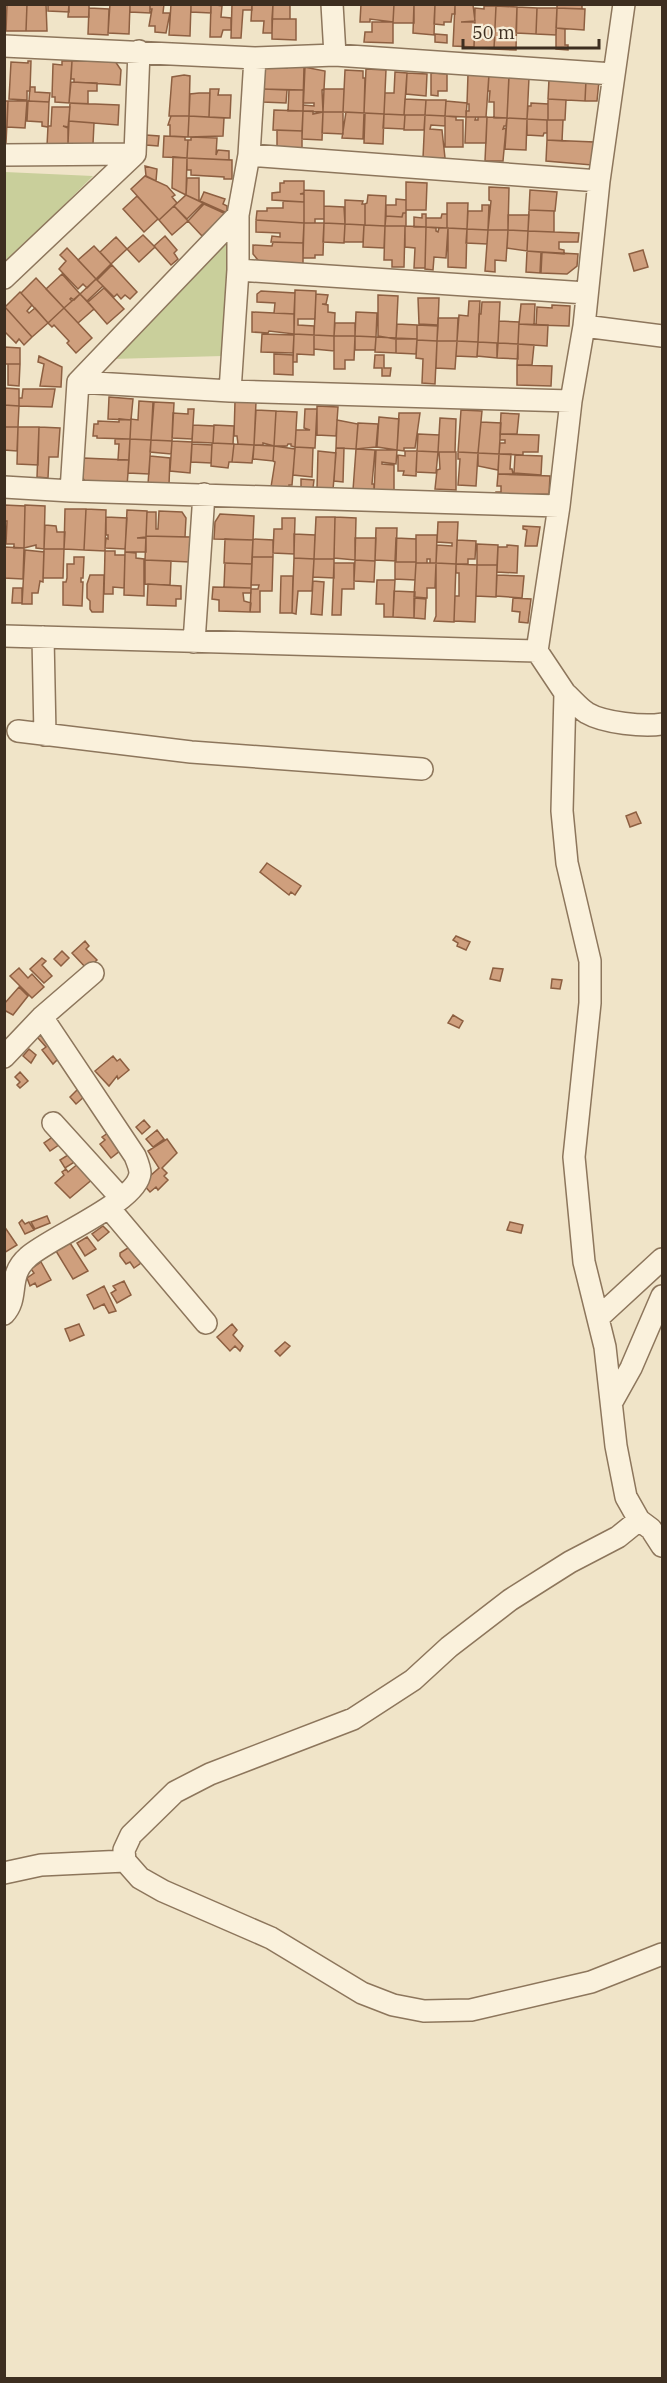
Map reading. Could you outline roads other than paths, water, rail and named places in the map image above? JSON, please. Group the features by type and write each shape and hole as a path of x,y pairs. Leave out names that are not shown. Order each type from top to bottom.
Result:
{"street":[{"path":"332,4 335,55"},
{"path":"624,4 599,181 584,326 571,401 559,506 537,651 565,693 587,713 608,720 650,726 663,724"},
{"path":"4,46 255,58 335,55 613,74"},
{"path":"4,278 135,154 139,51"},
{"path":"230,391 238,270 238,215 249,155 255,58"},
{"path":"4,155 135,154"},
{"path":"249,155 599,181"},
{"path":"71,491 78,382 238,215"},
{"path":"238,270 586,293"},
{"path":"584,326 663,336"},
{"path":"78,382 230,391 571,401"},
{"path":"4,487 559,506"},
{"path":"194,642 204,495"},
{"path":"4,636 537,651"},
{"path":"43,637 45,735"},
{"path":"565,693 562,811 566,852 590,961 590,1003 574,1157 584,1262 605,1347 616,1446 626,1497 654,1530 618,1538 570,1562 510,1600 449,1647 413,1680 353,1719 210,1774 175,1792 130,1835 124,1850 125,1861 140,1878 163,1891 271,1938 362,1993 393,2005 413,2009 424,2011 471,2010 535,1996 591,1982 663,1954"},
{"path":"18,731 191,752 422,769"},
{"path":"4,1057 42,1017 93,973"},
{"path":"4,1314 11,1306 13,1264 115,1203 135,1185 140,1173 135,1156 42,1017"},
{"path":"53,1123 206,1323"},
{"path":"598,1318 663,1259"},
{"path":"612,1401 631,1368 663,1296"},
{"path":"4,1873 41,1865 125,1861"}]}
